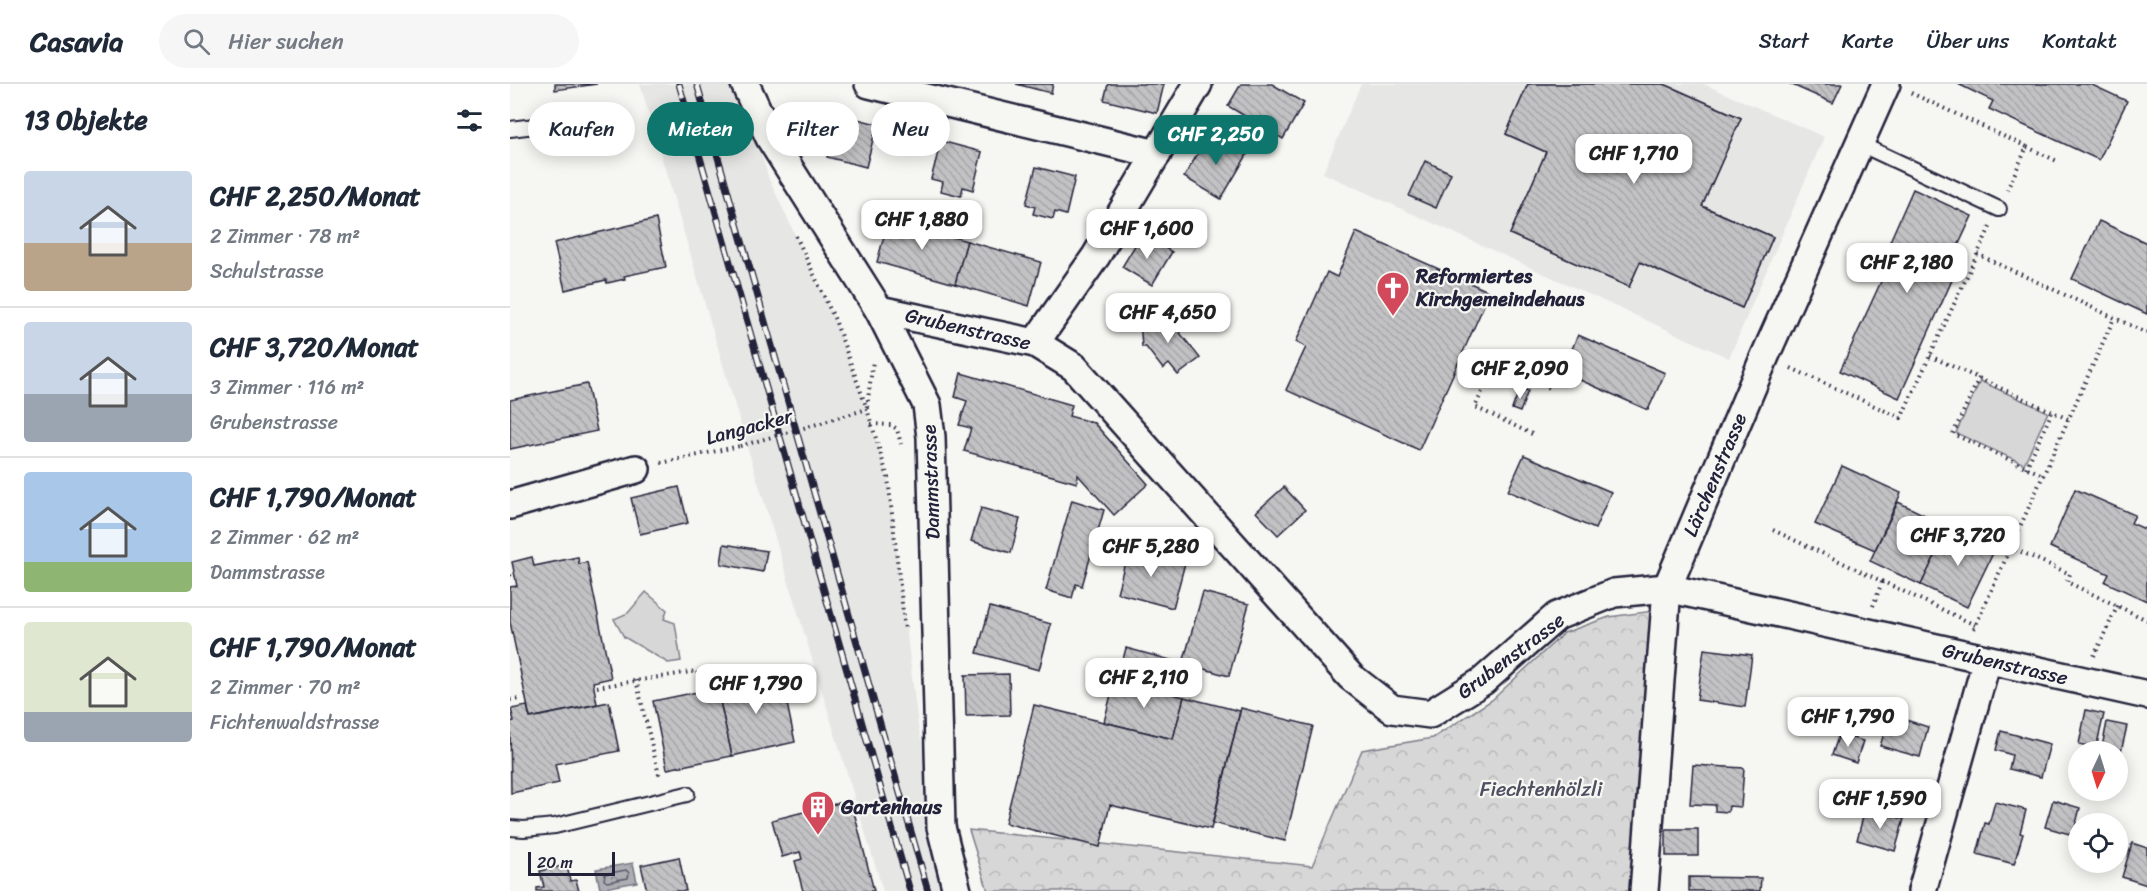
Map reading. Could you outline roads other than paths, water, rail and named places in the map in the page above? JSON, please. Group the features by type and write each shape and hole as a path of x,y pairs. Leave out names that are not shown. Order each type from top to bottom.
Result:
{"street":[{"name":"Dammstrasse","path":"745,84 771,138 879,310 927,405 931,437 940,827 957,891"},
{"path":"869,84 1157,154"},
{"path":"1035,342 1096,256 1198,84"},
{"name":"Lärchenstrasse","path":"1644,891 1667,588 1765,356 1860,144 1894,86"},
{"name":"Grubenstrasse","path":"879,310 1035,342 1074,367 1352,676 1392,709 1430,714 1483,681 1557,616 1614,592 1667,588 2147,695"},
{"path":"510,505 636,469"},
{"path":"1922,891 1975,657"}],"lane":[{"path":"510,129 528,127"},
{"path":"1860,144 1999,209"},
{"path":"510,828 555,826 687,794"}],"water":[{"path":"633,863 637,882 600,889 596,869"}],"railway":[{"path":"679,84 910,891"},
{"path":"697,84 928,891"}],"place":[{"name":"Reformiertes Kirchgemeindehaus","path":"1393,317"},
{"name":"Gartenhaus","path":"818,836"}],"park label":[{"name":"Fiechtenhölzli","path":"1541,789"}]}
